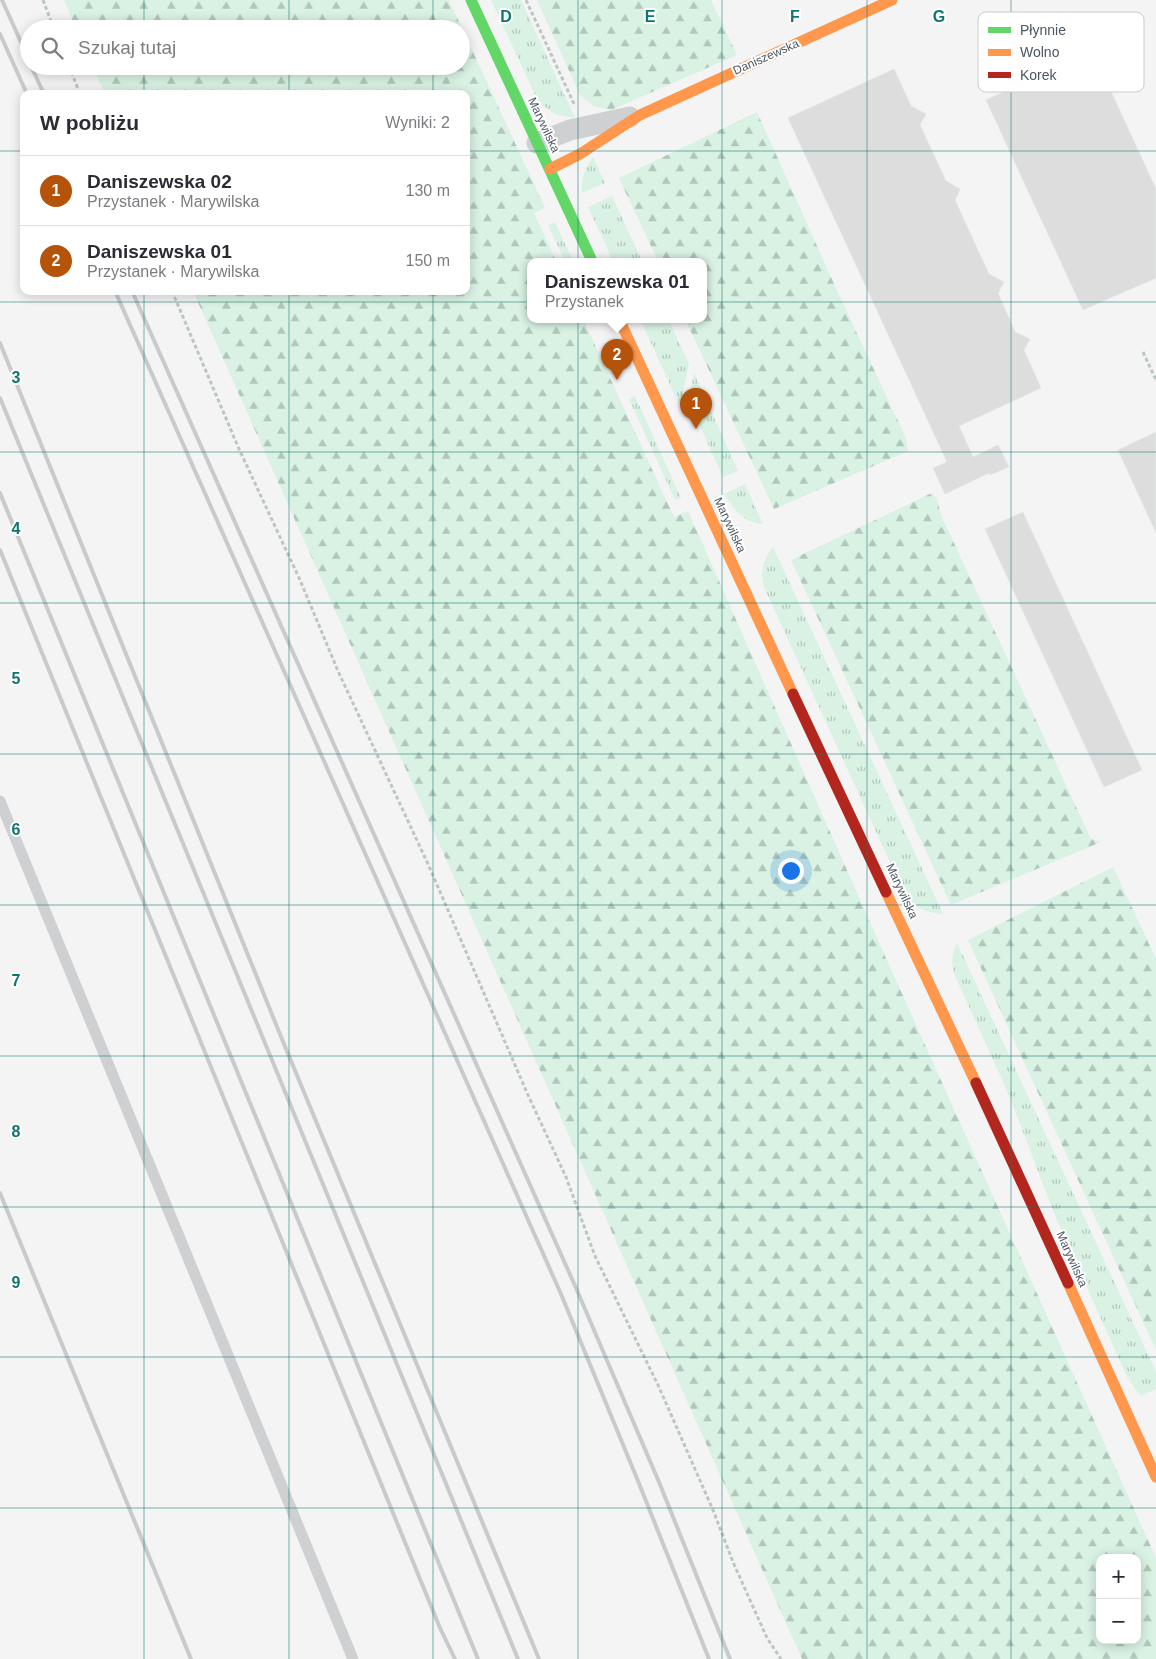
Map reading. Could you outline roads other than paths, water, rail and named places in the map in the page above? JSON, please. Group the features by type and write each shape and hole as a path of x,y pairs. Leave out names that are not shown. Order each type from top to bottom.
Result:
{"main road":[{"name":"Marywilska","path":"471,0 591,258"},
{"name":"Daniszewska","path":"550,169 580,154 640,115 892,0"},
{"name":"Marywilska","path":"621,323 802,714 990,1112 1156,1477"}],"street":[{"name":"Daniszewska","path":"537,143 570,130 640,115"}],"lane":[{"path":"0,801 353,1659"}],"railway":[{"path":"2,0 20,40"},
{"path":"0,34 25,90"},
{"path":"35,75 42,90"},
{"path":"117,295 561,1294 709,1659"},
{"path":"134,295 576,1288 659,1482 730,1659"},
{"path":"0,343 284,1044 539,1659"},
{"path":"0,398 518,1659"},
{"path":"0,493 478,1659"},
{"path":"0,550 440,1628 455,1659"},
{"path":"0,1193 191,1659"}],"place":[{"name":"Daniszewska 01","path":"617,380"},
{"name":"Daniszewska 02","path":"696,429"}]}
